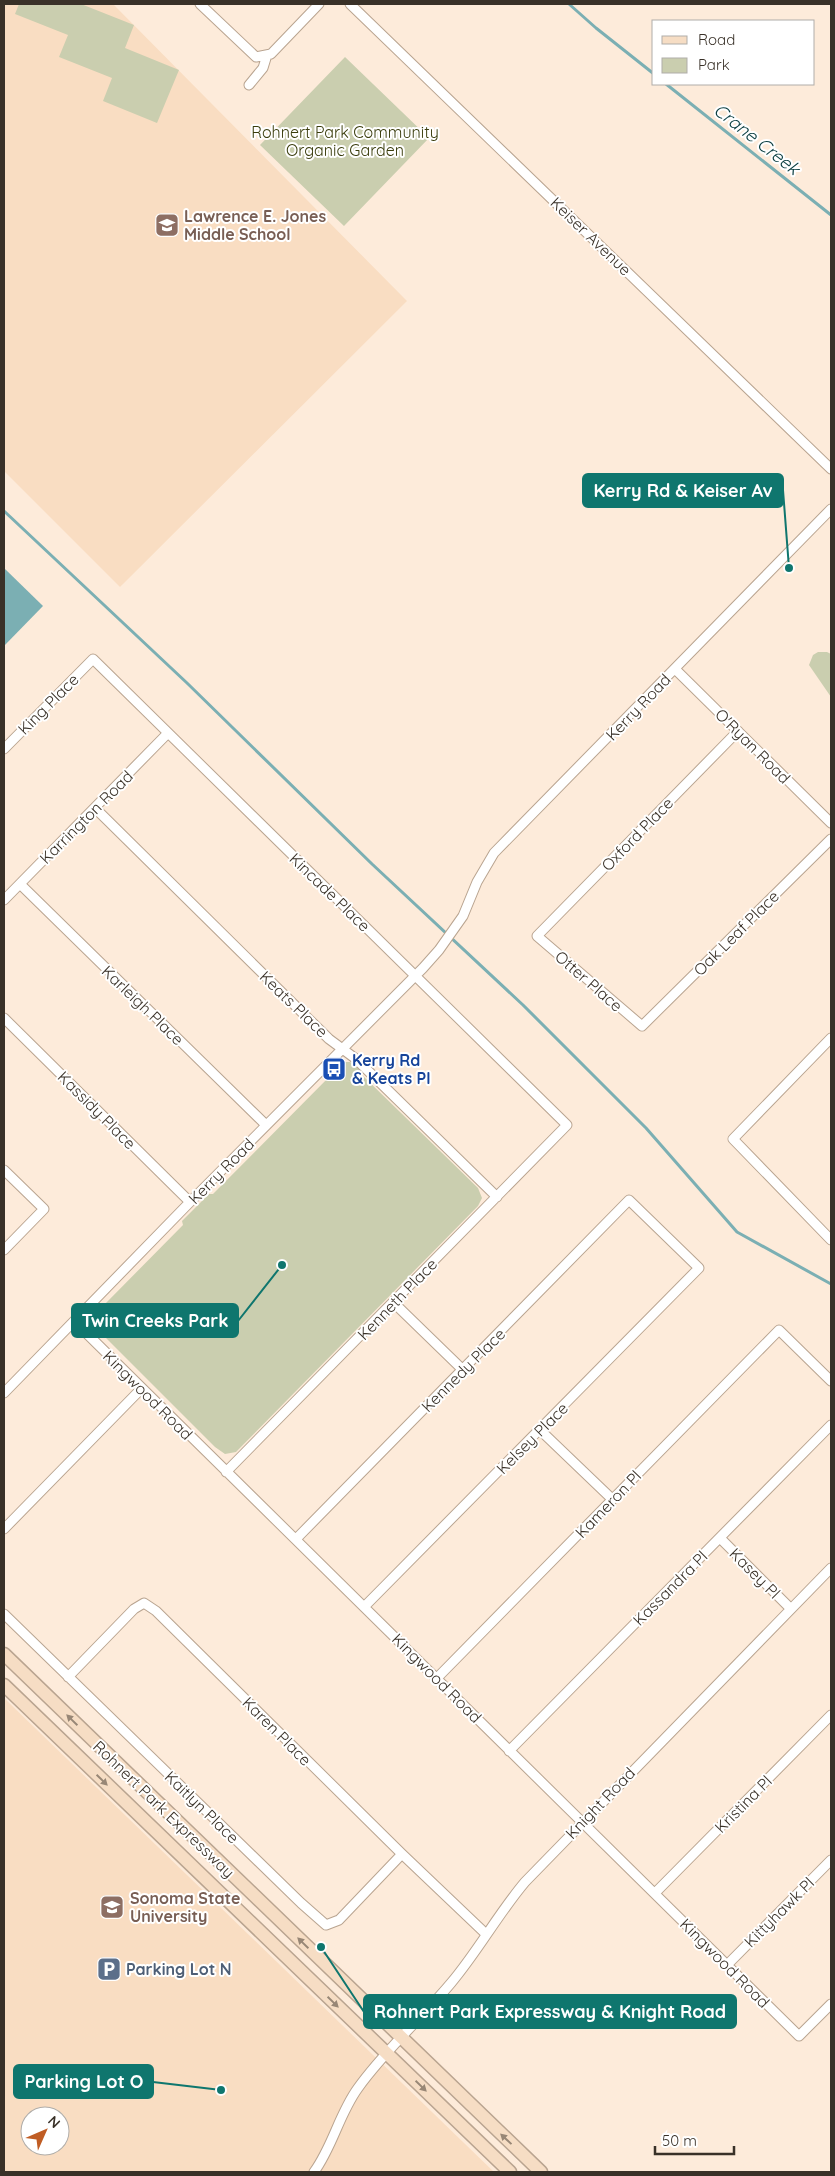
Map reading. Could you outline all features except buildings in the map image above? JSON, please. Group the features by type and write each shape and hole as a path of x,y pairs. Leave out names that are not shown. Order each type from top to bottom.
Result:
{"main road":[{"name":"Rohnert Park Expressway","path":"4,1654 541,2172"},
{"name":"Rohnert Park Expressway","path":"4,1685 510,2172"}],"street":[{"path":"200,4 256,58 271,54 319,4"},
{"name":"Keiser Avenue","path":"350,4 831,469"},
{"path":"249,85 263,68 267,55"},
{"name":"Kerry Road","path":"4,1393 439,950 463,916 477,882 494,853 831,509"},
{"name":"Kincade Place","path":"93,660 567,1125"},
{"name":"King Place","path":"4,749 93,660"},
{"name":"O'Ryan Road","path":"675,669 831,823"},
{"name":"Oxford Place","path":"537,936 738,731"},
{"name":"Karrington Road","path":"4,900 168,733"},
{"name":"Keats Place","path":"95,808 329,1038 356,1058 496,1196"},
{"name":"Oak Leaf Place","path":"642,1026 831,839"},
{"name":"Karleigh Place","path":"20,884 266,1125"},
{"name":"Otter Place","path":"537,936 642,1026"},
{"name":"Kassidy Place","path":"4,1018 190,1202"},
{"path":"831,1038 733,1139 831,1240"},
{"name":"Kenneth Place","path":"226,1472 567,1125"},
{"path":"4,1170 44,1209 4,1250"},
{"name":"Kelsey Place","path":"364,1607 699,1268 630,1200"},
{"name":"Kennedy Place","path":"296,1539 630,1200"},
{"path":"393,1302 463,1370"},
{"name":"Kingwood Road","path":"74,1321 799,2036 831,2004"},
{"name":"Kameron Pl","path":"437,1678 779,1330 831,1381"},
{"path":"4,1530 142,1388"},
{"name":"Kassandra Pl","path":"509,1750 831,1426"},
{"path":"540,1430 612,1500"},
{"name":"Kasey Pl","path":"720,1538 791,1609"},
{"name":"Knight Road","path":"314,2172 333,2138 347,2105 386,2052 452,1982 510,1899 581,1822 831,1568"},
{"name":"Karen Place","path":"68,1677 134,1609 144,1603 156,1611 402,1854 486,1934"},
{"name":"Kaitlyn Place","path":"4,1614 301,1903 326,1925 339,1920 402,1854"},
{"name":"Kristina Pl","path":"655,1893 831,1716"},
{"name":"Kittyhawk Pl","path":"727,1965 831,1860"}],"shaded area":[{"name":"Lawrence E. Jones Middle School","path":"4,4 113,4 407,301 120,587 4,471"},
{"name":"Sonoma State University","path":"4,1698 494,2172 4,2172"}],"green space":[{"path":"19,4 81,4 134,25 125,48 179,70 157,123 103,101 112,78 59,57 68,35 15,14"},
{"name":"Rohnert Park Community Organic Garden","path":"345,57 429,138 344,226 260,145"},
{"path":"818,652 831,654 831,697 809,665 813,655"},
{"path":"350,1062 359,1068 360,1073 478,1188 482,1198 478,1206 236,1452 225,1454 215,1447 105,1337 100,1337 92,1324 92,1314 98,1307 104,1305 183,1225 182,1221 209,1194 213,1194 330,1076 330,1071 335,1065"}],"water":[{"path":"4,568 43,606 4,646"}],"waterway":[{"name":"Crane Creek","path":"569,4 652,72"},
{"name":"Crane Creek","path":"667,85 831,215"},
{"path":"4,511 187,683 372,864 523,1005 646,1128 737,1232 831,1284"}],"place":[{"name":"Lawrence E. Jones Middle School","path":"167,225"},
{"name":"Kerry Rd & Keiser Av","path":"789,568"},
{"name":"Kerry Rd & Keats Pl","path":"334,1069"},
{"name":"Twin Creeks Park","path":"282,1265"},
{"name":"Sonoma State University","path":"112,1907"},
{"name":"Rohnert Park Expressway & Knight Road","path":"321,1947"},
{"name":"Parking Lot N","path":"109,1969"},
{"name":"Parking Lot O","path":"221,2090"}]}
